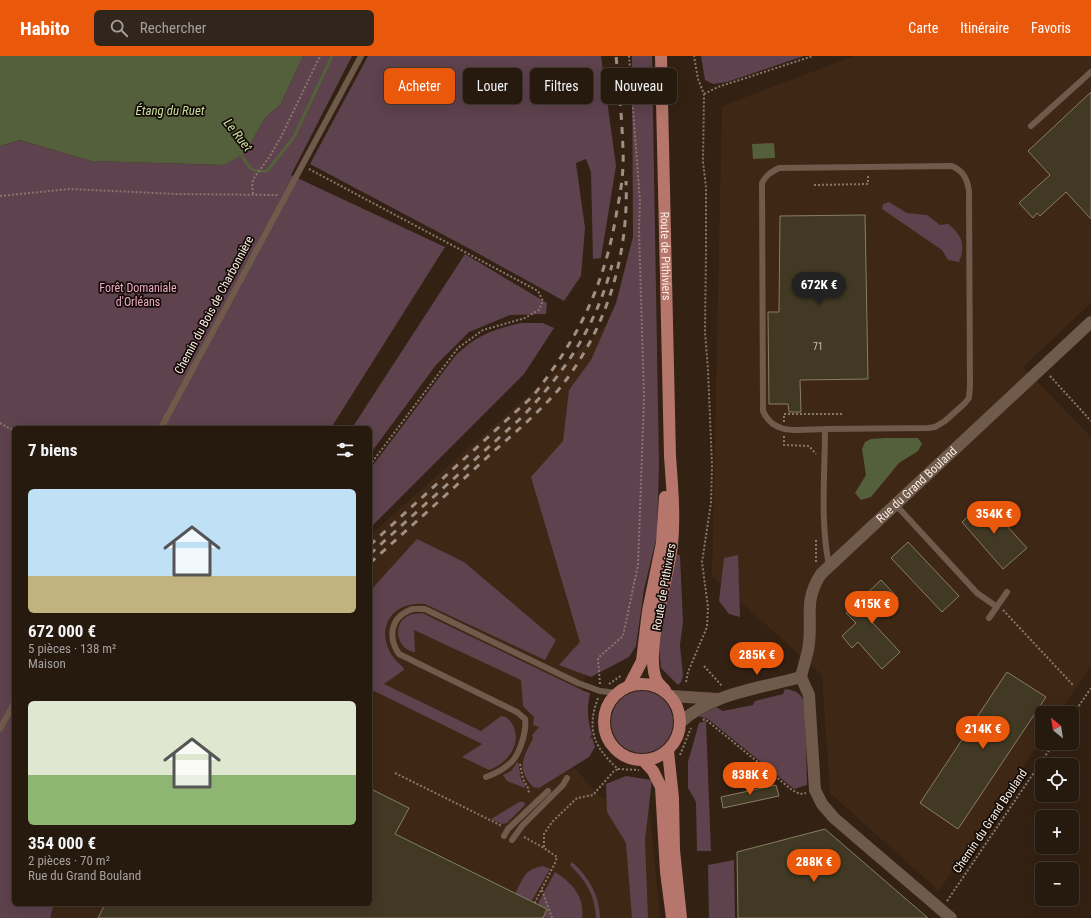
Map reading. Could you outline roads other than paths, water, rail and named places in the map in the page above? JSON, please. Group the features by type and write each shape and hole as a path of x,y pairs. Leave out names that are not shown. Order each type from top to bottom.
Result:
{"main road":[{"name":"Route de Pithiviers","path":"661,56 670,456 673,486 672,546 659,613 653,662 657,680 668,693"},
{"name":"Route de Pithiviers","path":"629,686 642,661 648,611 662,543 670,456"},
{"path":"648,684 668,693 678,708 681,722 677,738 668,750 656,757 643,760 621,754 612,745 606,734 604,726 605,712 617,693 629,686 648,684"},
{"path":"668,750 673,798 674,850 681,918"},
{"path":"643,760 653,771 661,787 666,872 672,918"}],"street":[{"name":"Rue du Grand Bouland","path":"801,677 808,649 809,601 811,591 821,574 1091,322"},
{"path":"668,693 722,694 801,677 810,695 813,772 815,790 822,804 834,818 951,918"},
{"path":"681,722 722,694"}],"lane":[{"name":"Chemin du Bois de Charbonnière","path":"162,426 361,56"},
{"path":"1031,126 1091,72 1091,68"},
{"path":"952,166 964,174 968,182 970,392 965,403 945,421 935,427 825,429 778,429 768,422 762,405 762,183 765,177 772,171 779,168 952,166"},
{"path":"825,429 825,523 826,549 829,565"},
{"path":"895,504 977,593 997,607"},
{"path":"989,618 1007,592"},
{"path":"486,777 510,765 523,738 526,727 525,719 517,712 400,654 393,645 391,630 399,616 411,609 425,609 578,683 600,691 617,693"},
{"path":"0,729 12,707"},
{"path":"512,840 522,826 563,785 567,778"},
{"path":"504,836 508,829 548,791"}],"water":[{"name":"Étang du Ruet","path":"0,56 303,56 281,104 265,118 250,145 242,155 223,165 91,161 20,140 0,146"},
{"path":"774,143 775,158 753,159 752,144"},
{"path":"918,438 922,444 918,451 899,463 871,497 861,500 855,493 866,475 862,449 865,442 871,439"}],"waterway":[{"name":"Le Ruet","path":"240,153 250,168 256,171 267,171 294,137 332,56"}],"railway":[{"path":"372,543 533,396 564,353 577,331 588,309 605,262 612,237 620,195 622,180 623,138 616,56"},
{"path":"372,561 531,418 559,389 575,366 590,343 602,317 619,264 626,209 626,181"},
{"path":"372,552 522,417 538,400 566,365 578,347 597,308 612,265"}],"park label":[{"name":"Forêt Domaniale d'Orléans","path":"138,295"}]}
